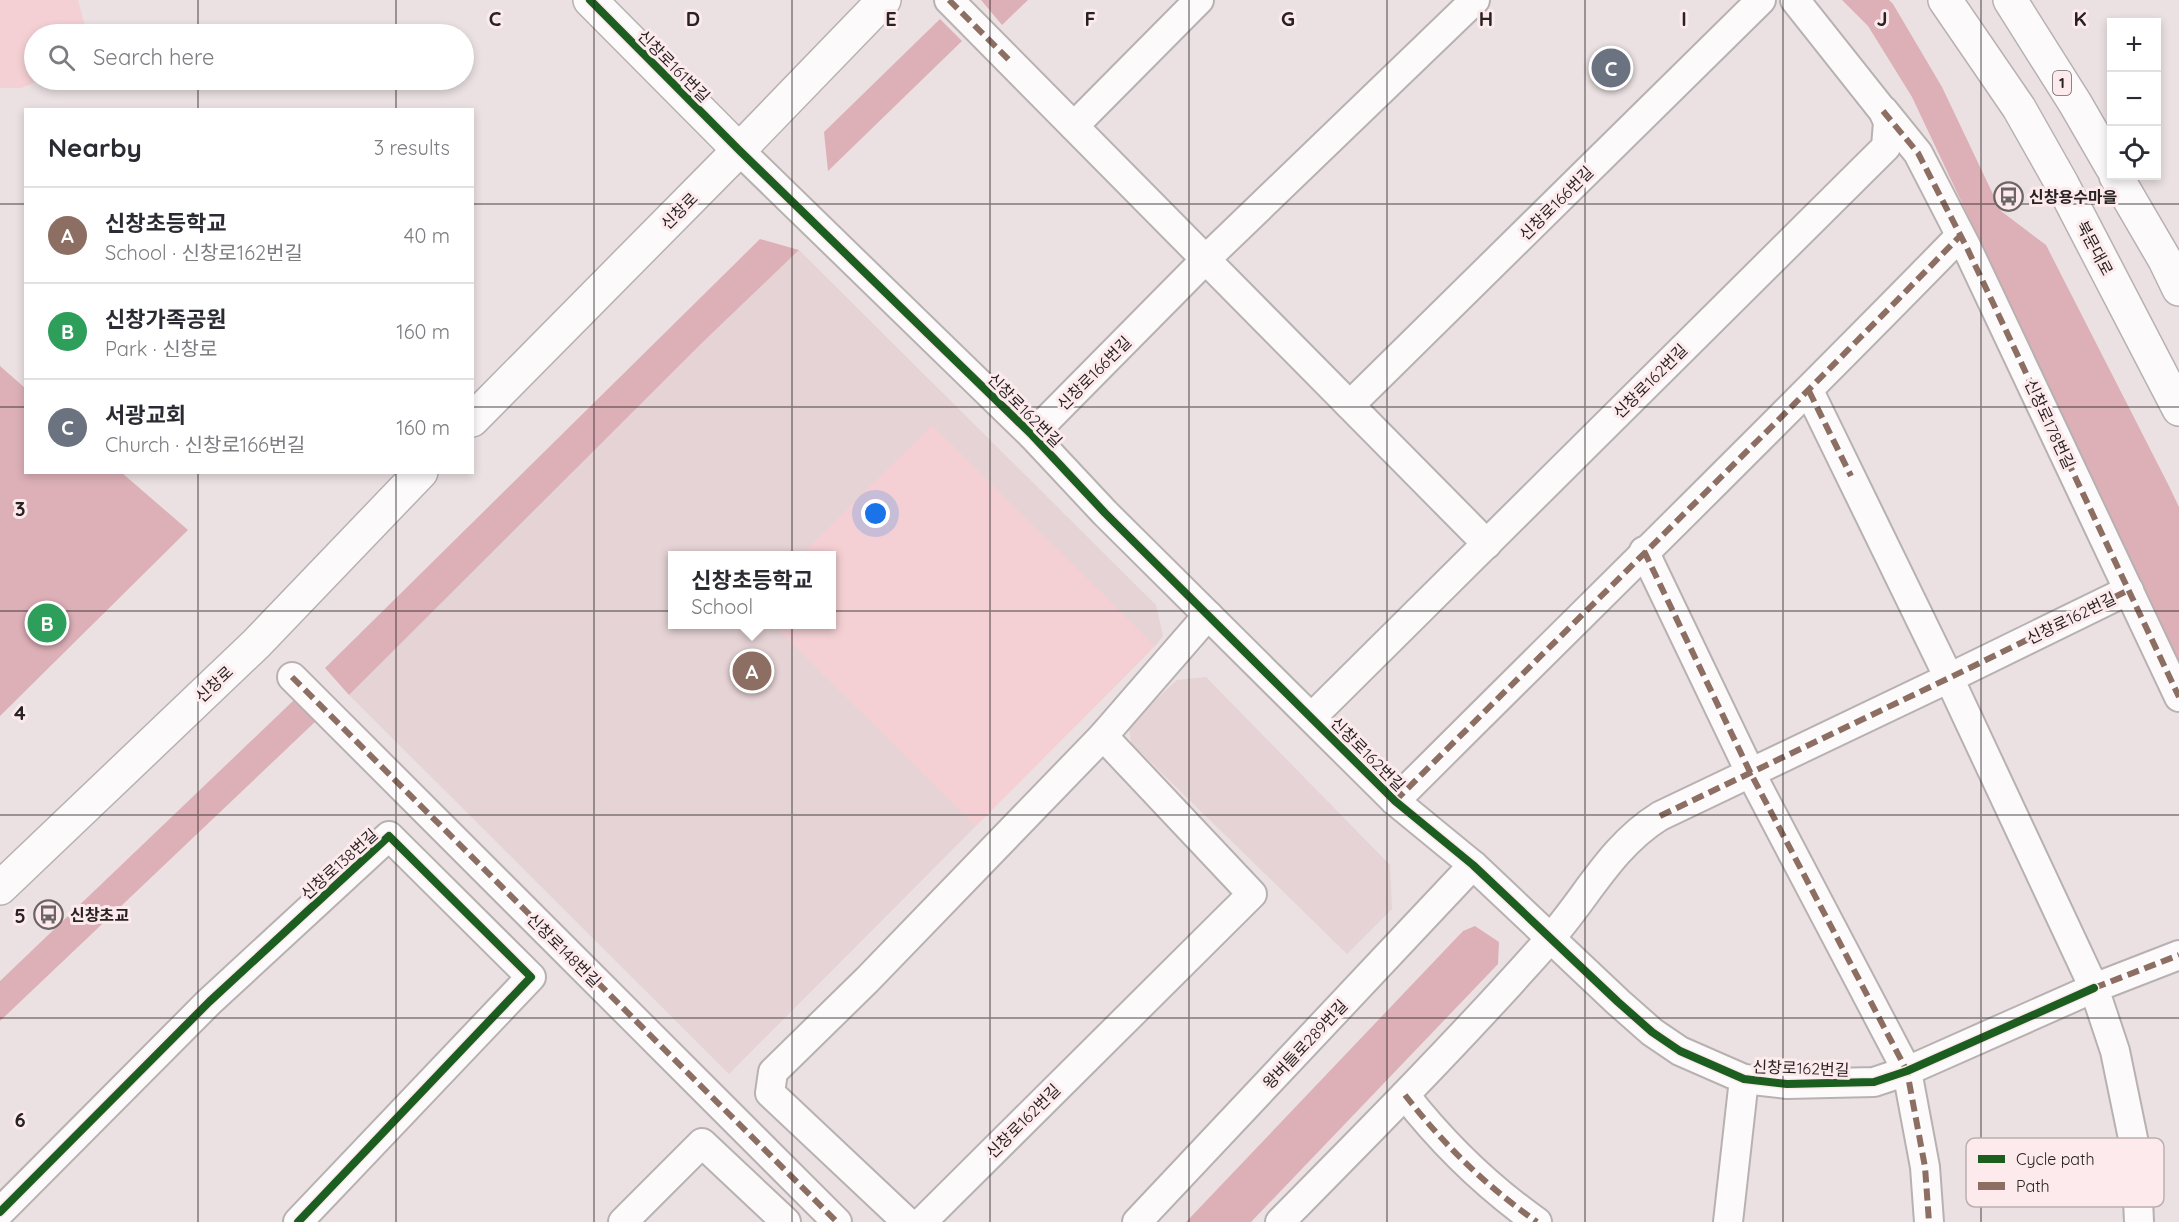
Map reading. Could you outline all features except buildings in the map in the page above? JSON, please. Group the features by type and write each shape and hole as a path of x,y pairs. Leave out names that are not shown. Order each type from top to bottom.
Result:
{"main road":[{"name":"신창로161번길","path":"590,0 739,150"},
{"name":"신창로","path":"474,418 884,0"},
{"name":"북문대로","path":"1945,0 2019,108 2062,184 2179,409"},
{"name":"1","path":"2010,0 2107,158"},
{"path":"2118,180 2165,260 2179,289"},
{"name":"신창로","path":"0,888 256,644 419,474"}],"street":[{"path":"949,0 1487,544"},
{"path":"1074,126 1199,0"},
{"name":"신창로166번길","path":"1032,435 1206,259 1475,0"},
{"name":"신창로166번길","path":"1350,405 1761,0"},
{"path":"1795,0 1883,111"},
{"name":"신창로162번길","path":"1312,717 1886,147 1888,122 1883,111"},
{"name":"신창로178번길","path":"1883,111 1918,153 1960,236 2179,697"},
{"name":"신창로162번길","path":"739,150 1032,435 1106,513 1395,801 1473,865 1652,1032 1680,1051 1744,1079 1787,1084 1874,1082 1907,1071 2094,988 2179,955"},
{"path":"1395,801 1644,551 1809,391 1960,236"},
{"path":"1809,391 1949,678 2094,988 2115,1051 2133,1138"},
{"path":"1644,551 1750,772 1907,1071 1925,1167 1929,1222"},
{"name":"신창로162번길","path":"1280,1222 1405,1095 1550,939 1619,849 1645,825 1750,772 2129,590"},
{"path":"907,1222 770,1093 772,1072 867,980 1103,736 1208,615"},
{"name":"신창로148번길","path":"292,677 837,1222"},
{"name":"신창로162번길","path":"922,1222 1252,894 1103,736"},
{"name":"신창로138번길","path":"6,1210 209,1002 389,836 531,977 298,1222"},
{"name":"왕버들로289번길","path":"1138,1222 1473,865"},
{"name":"신창로162번길","path":"1728,1222 1744,1079"},
{"path":"1405,1095 1436,1134 1476,1175 1537,1222"},
{"path":"623,1222 702,1143 786,1222"},
{"path":"2138,1207 2139,1222"}],"shaded area":[{"path":"0,0 78,0 85,24 24,24 24,87 0,88"},
{"path":"981,0 1028,0 1002,25"},
{"path":"1842,0 1889,0 1893,4 1942,87 2001,211 2046,245 2169,486 2179,507 2179,663 1912,97 1868,26"},
{"path":"940,19 962,41 828,171 824,132"},
{"path":"760,239 799,250 705,340 349,695 325,668"},
{"path":"799,250 1156,605 1163,636 729,1074 349,695 705,340"},
{"path":"0,366 24,387 24,474 123,474 188,530 0,716"},
{"path":"932,425 1155,646 976,826 777,629 836,629 836,551 805,551"},
{"path":"1206,677 1390,865 1392,909 1347,954 1131,743 1129,725 1177,680"},
{"path":"295,699 316,721 0,1021 0,981"},
{"path":"1475,926 1499,942 1498,964 1251,1222 1186,1222 1463,931"}],"marked path":[{"path":"949,0 1010,61"},
{"path":"1883,111 1918,153 1967,248 2179,697"},
{"path":"1395,801 1960,236"},
{"path":"1809,391 1851,476"},
{"path":"1644,551 1750,772 1907,1071 1925,1167 1929,1222"},
{"path":"1660,816 2129,590"},
{"path":"292,677 837,1222"},
{"path":"2094,988 2179,955"},
{"path":"1405,1095 1466,1163 1500,1194 1537,1222"}],"cycle path":[{"path":"590,0 739,150 1032,435 1105,513 1395,801 1473,865 1652,1032 1680,1051 1744,1079 1787,1084 1874,1082 1907,1071 2094,988"},
{"path":"0,1212 209,1002 389,836 531,977 298,1222"}],"place":[{"name":"서광교회","path":"1611,68"},
{"name":"신창용수마을","path":"2008,197"},
{"name":"신창가족공원","path":"47,623"},
{"name":"신창초등학교","path":"752,671"},
{"name":"신창초교","path":"49,915"}]}
